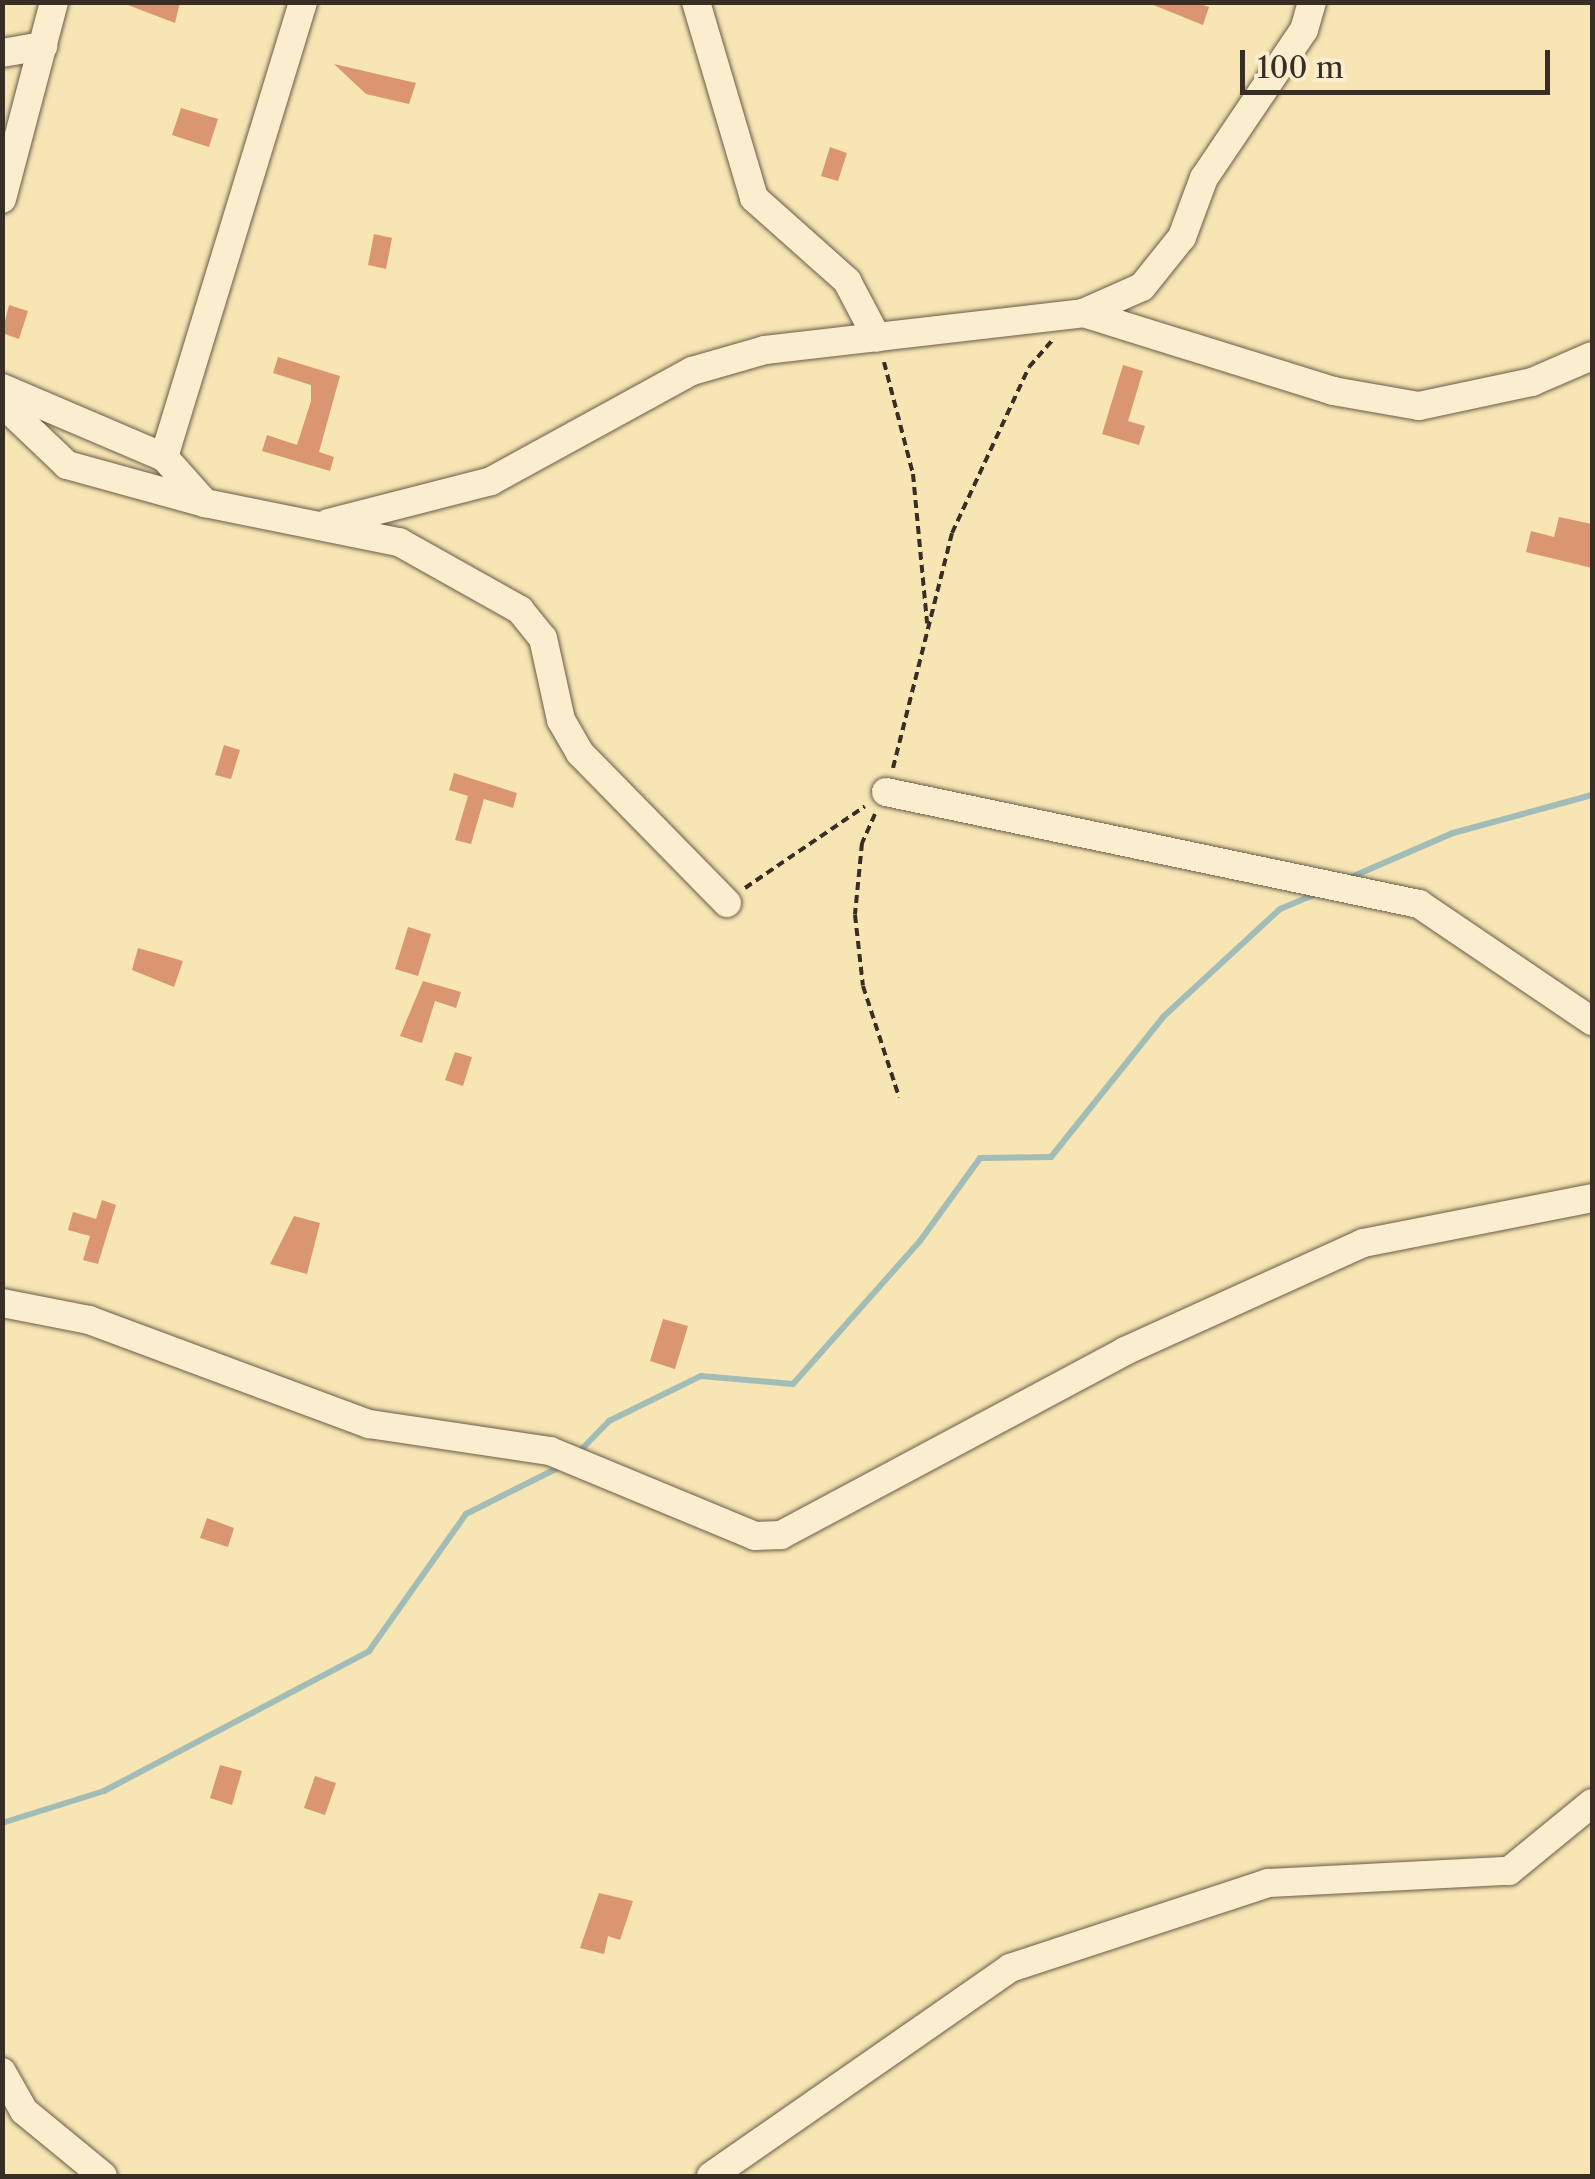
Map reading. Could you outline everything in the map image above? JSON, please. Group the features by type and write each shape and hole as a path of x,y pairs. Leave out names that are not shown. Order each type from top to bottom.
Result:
{"street":[{"path":"2,199 54,2"},
{"path":"164,456 303,2"},
{"path":"696,2 754,198 846,281 877,338"},
{"path":"328,523 491,481 692,371 765,350 1077,316 1142,287 1182,237 1204,178 1304,30 1312,2"},
{"path":"2,54 43,46"},
{"path":"1077,316 1334,391 1418,406 1532,382 1592,356"},
{"path":"2,388 164,456 206,504"},
{"path":"2,403 67,465 206,504 328,523 399,542 520,610 542,638 561,720 580,753 727,903"},
{"path":"886,792 1419,904 1592,1021"},
{"path":"2,1302 89,1320 369,1424 550,1451 754,1536 781,1536 1126,1351 1363,1243 1592,1198"},
{"path":"711,2176 1010,1968 1268,1883 1510,1871 1592,1803"},
{"path":"2,2072 24,2111 103,2176"}],"path":[{"path":"899,1097 863,986 855,915 862,843 886,792 952,533 1029,367 1077,316"},
{"path":"877,338 913,474 928,628"},
{"path":"727,903 886,792"}],"building":[{"path":"120,2 180,2 175,23"},
{"path":"1146,2 1194,2 1209,7 1203,25"},
{"path":"334,64 416,83 409,104 366,94"},
{"path":"181,108 218,119 209,147 172,135"},
{"path":"830,147 847,153 838,181 821,176"},
{"path":"374,234 392,238 386,269 368,265"},
{"path":"9,305 28,311 19,339 2,333"},
{"path":"278,357 340,376 319,452 334,457 330,471 262,451 267,435 297,445 311,401 311,385 273,373"},
{"path":"1123,365 1143,371 1128,421 1145,426 1139,445 1102,434"},
{"path":"1559,517 1592,524 1592,568 1526,552 1531,531 1554,537"},
{"path":"224,745 240,750 231,779 215,775"},
{"path":"454,773 517,793 513,808 484,799 471,844 455,840 468,796 449,790"},
{"path":"408,927 431,934 418,976 395,969"},
{"path":"138,948 183,961 174,987 132,970"},
{"path":"423,981 461,992 456,1008 435,1001 422,1043 400,1036"},
{"path":"455,1052 472,1057 463,1086 445,1080"},
{"path":"102,1200 116,1205 98,1264 83,1260 90,1236 68,1230 73,1212 96,1219"},
{"path":"294,1216 320,1223 307,1274 270,1264"},
{"path":"663,1319 688,1326 675,1369 650,1361"},
{"path":"207,1518 234,1528 228,1547 200,1538"},
{"path":"220,1765 242,1771 232,1805 210,1798"},
{"path":"315,1776 336,1783 325,1815 304,1808"},
{"path":"599,1893 633,1901 620,1940 608,1936 604,1954 580,1948"}],"waterway":[{"path":"1349,878 1453,833 1592,795"},
{"path":"577,1454 609,1421 701,1376 793,1384 920,1241 980,1158 1051,1157 1163,1017 1280,909 1315,894"},
{"path":"2,1823 104,1791 369,1651 466,1514 564,1465"}]}
